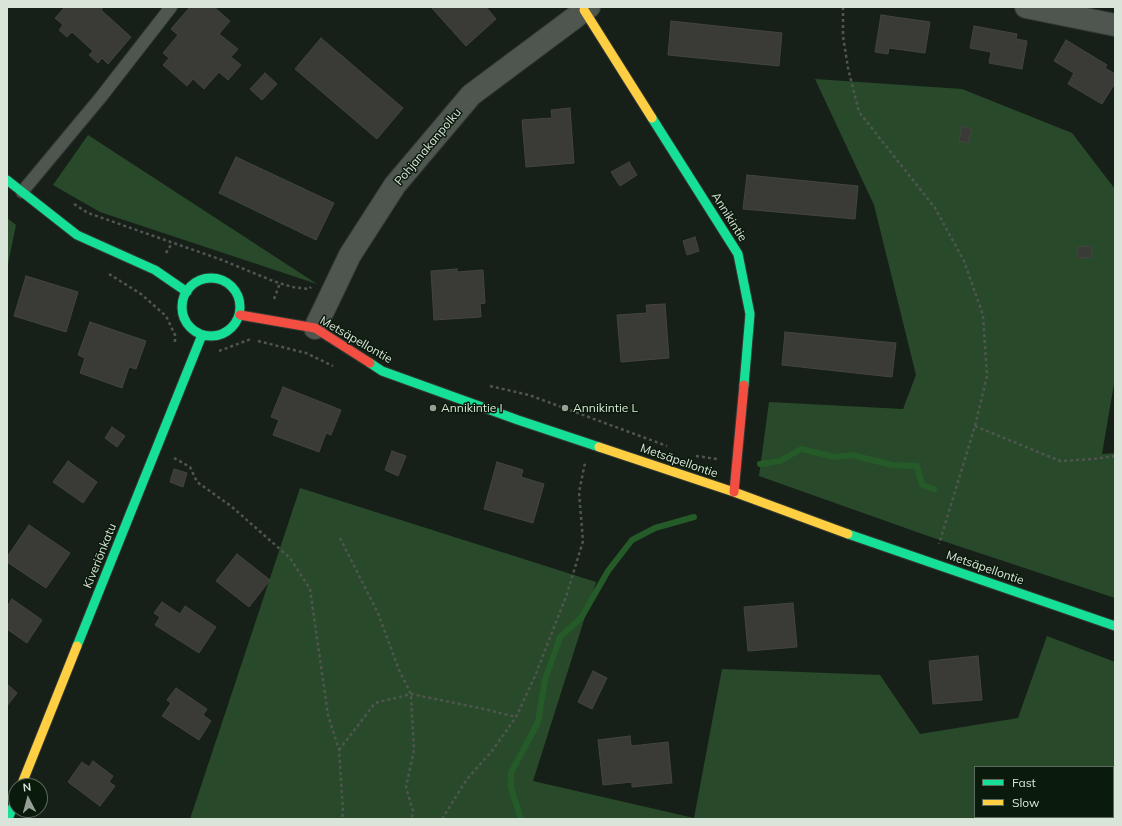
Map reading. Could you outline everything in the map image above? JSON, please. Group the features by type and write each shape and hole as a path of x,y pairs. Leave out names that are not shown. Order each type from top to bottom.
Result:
{"street":[{"path":"1026,7 1115,25"},
{"name":"Pohjanakanpolku","path":"315,328 350,255 395,185 471,95 586,8"},
{"name":"Annikintie","path":"586,8 738,254 750,314 734,492"},
{"path":"7,180 77,235 155,270 187,292"},
{"path":"210,278 219,279 234,289 239,297 241,306 240,315 236,324 229,331 221,335 211,337 202,335 194,331 188,325 182,308 183,300 193,285 201,280 210,278"},
{"name":"Metsäpellontie","path":"240,315 315,328 382,371 518,420 734,492 805,519 1115,626"},
{"name":"Kiveriönkatu","path":"24,778 202,335"}],"lane":[{"path":"22,192 101,97 171,7"}],"path":[{"path":"843,7 843,36 848,68 859,112 935,208 964,261 983,315 987,376 975,426 938,546 930,562"},
{"path":"70,201 88,213 222,260 292,287 309,289 314,286"},
{"path":"107,273 141,294 166,316 175,335 174,350"},
{"path":"975,426 1060,461 1115,456"},
{"path":"171,456 190,467 197,482 231,506 290,558 310,589 328,715 339,750 343,811 342,819"},
{"path":"442,819 467,779 492,751 516,717 535,676 568,594 583,541 579,492 586,461"},
{"path":"340,538 378,613 399,670 411,694 414,750 406,787 413,811 412,819"},
{"path":"339,750 375,703 411,694 516,717"}],"green space":[{"path":"815,79 962,89 1072,133 1115,189 1115,378 1102,454 1115,453 1115,598 928,536 759,476 769,402 903,409 916,375 874,205"},
{"path":"88,135 317,284 100,212 53,185"},
{"path":"7,218 16,225 7,269"},
{"path":"300,488 596,582 533,781 694,818 722,669 880,675 920,734 1018,718 1047,636 1115,662 1115,819 190,819"}],"building":[{"path":"65,7 103,7 101,10 131,37 108,64 102,58 98,63 89,55 93,51 72,32 67,37 59,30 63,25 55,18"},
{"path":"190,7 214,7 230,21 219,34 238,49 231,57 241,65 228,80 219,72 204,89 193,79 187,86 163,65 169,58 163,53 178,35 171,29"},
{"path":"431,7 486,7 496,19 466,46"},
{"path":"881,15 930,22 925,53 889,48 888,54 875,52"},
{"path":"671,21 782,33 779,66 668,55"},
{"path":"974,26 1017,34 1016,39 1027,41 1022,69 989,63 991,52 970,48"},
{"path":"321,38 403,108 377,139 295,69"},
{"path":"1066,40 1107,65 1105,68 1115,74 1115,83 1102,104 1068,84 1074,73 1054,61"},
{"path":"265,73 277,84 262,100 250,89"},
{"path":"570,108 574,163 526,167 522,120 552,118 551,110"},
{"path":"962,126 972,129 968,143 959,141"},
{"path":"236,157 334,203 316,240 219,193"},
{"path":"629,162 637,175 620,186 611,172"},
{"path":"747,175 858,186 855,219 743,209"},
{"path":"695,237 699,251 687,255 683,241"},
{"path":"1091,246 1092,257 1078,258 1077,247"},
{"path":"457,269 457,272 483,270 485,303 480,304 481,317 434,320 431,271"},
{"path":"26,276 78,292 66,332 14,316"},
{"path":"665,304 669,358 621,362 617,315 647,313 646,305"},
{"path":"90,322 146,341 136,369 129,367 122,388 80,373 85,358 78,355"},
{"path":"785,332 896,343 892,377 782,365"},
{"path":"283,387 341,410 331,435 326,433 319,452 273,435 279,420 271,417"},
{"path":"112,427 125,436 117,447 105,438"},
{"path":"392,451 406,456 398,476 385,470"},
{"path":"68,461 97,482 83,503 53,482"},
{"path":"497,462 523,470 521,477 544,484 533,523 484,509"},
{"path":"174,469 187,473 183,487 170,482"},
{"path":"29,525 70,553 46,588 7,562 7,557"},
{"path":"237,554 270,580 249,607 216,581"},
{"path":"12,599 42,620 27,643 7,629 7,607"},
{"path":"162,602 180,614 185,606 216,627 199,653 155,625 160,617 154,613"},
{"path":"793,603 797,647 748,651 744,607"},
{"path":"978,656 982,700 933,704 929,661"},
{"path":"593,671 607,678 592,709 578,702"},
{"path":"7,684 17,693 7,706"},
{"path":"176,688 207,709 203,715 211,721 199,740 162,716 171,703 167,700"},
{"path":"630,736 631,746 668,742 672,783 632,787 632,782 603,785 598,740"},
{"path":"93,761 113,776 109,782 115,786 100,806 68,782 82,762 89,767"}],"waterway":[{"path":"760,464 780,461 801,449 835,457 852,455 892,465 917,466 922,485 934,489"},
{"path":"521,819 511,788 511,773 538,722 545,680 560,637 581,618 608,571 632,540 655,528 694,517"}],"traffic: fast":[{"path":"652,118 738,254 750,314 744,385"},
{"path":"7,180 77,235 155,270 187,292"},
{"path":"205,278 217,278 232,286 240,301 240,307 240,313 232,328 217,336 205,336 190,328 182,313 182,301 190,286 205,278"},
{"path":"77,646 202,335"},
{"path":"370,363 382,371 518,420 599,447"},
{"path":"848,534 1115,626"}],"traffic: slow":[{"path":"584,10 652,118"},
{"path":"599,447 734,492 848,534"},
{"path":"24,778 77,646"}],"traffic: jam":[{"path":"240,315 315,328 370,363"},
{"path":"734,492 744,385"}],"place":[{"name":"Annikintie I","path":"433,408"},
{"name":"Annikintie L","path":"565,408"}]}
